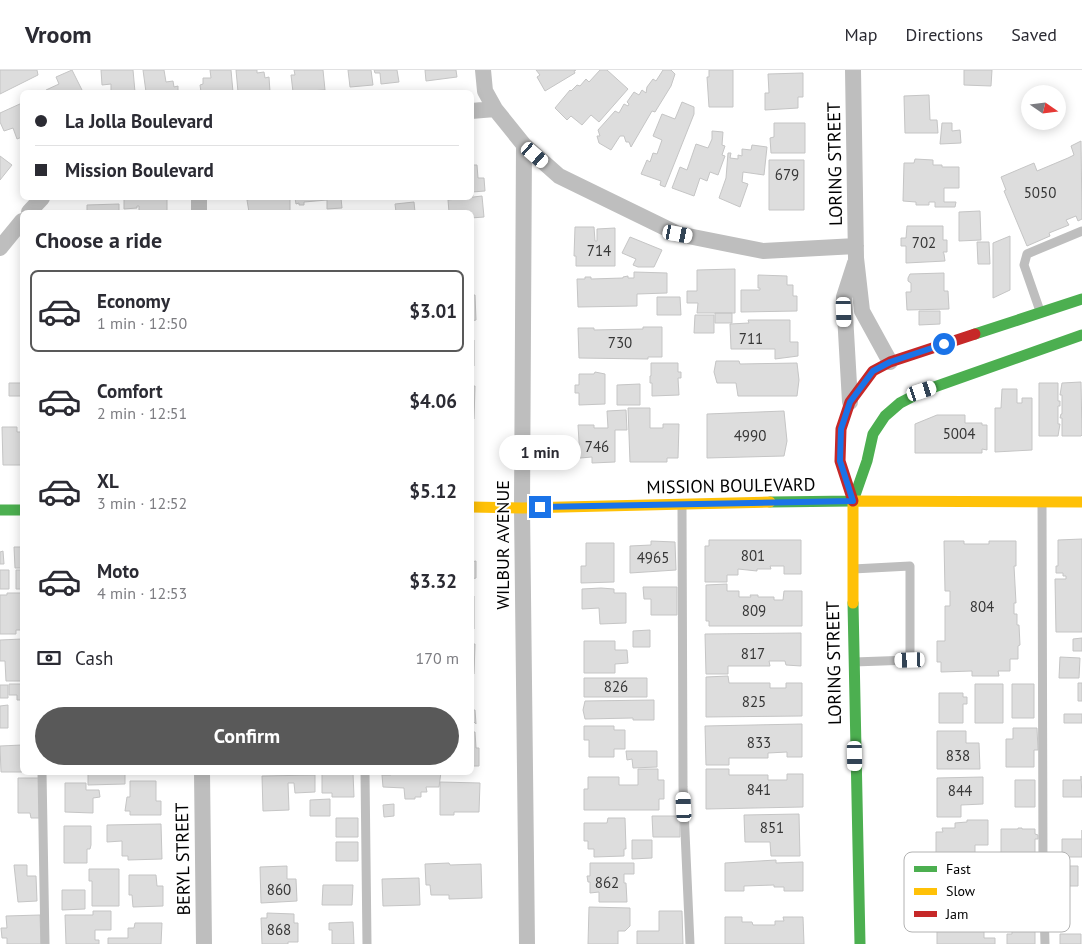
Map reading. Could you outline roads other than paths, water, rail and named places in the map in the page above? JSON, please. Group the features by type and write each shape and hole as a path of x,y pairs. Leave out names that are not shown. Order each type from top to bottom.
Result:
{"main road":[{"path":"853,501 840,461 841,429 850,402 873,371 890,362 1082,299"},
{"path":"853,501 867,461 873,434 885,416 900,403 922,391 1082,335"},
{"name":"MISSION BOULEVARD","path":"474,507 522,508 682,503 853,501 1082,502"},
{"name":"LORING STREET","path":"853,501 853,662 860,944"},
{"path":"0,510 20,510"}],"street":[{"path":"483,70 485,91 495,109 524,145 559,176 678,234 763,251 856,252"},
{"name":"LORING STREET","path":"853,70 856,252 862,311 890,362"},
{"path":"474,111 495,109"},
{"name":"WILBUR AVENUE","path":"524,145 522,508 527,944"},
{"path":"31,210 40,200"},
{"path":"0,248 20,223"},
{"name":"LORING STREET","path":"850,402 844,297 856,252"},
{"name":"BERYL STREET","path":"202,775 204,944"}],"lane":[{"path":"1041,313 1024,264 1028,254 1082,231"},
{"path":"1042,502 1043,852"},
{"path":"682,503 683,787 690,944"},
{"path":"853,569 910,566 910,660 853,662"},
{"path":"42,775 45,944"},
{"path":"365,775 367,944"}]}
